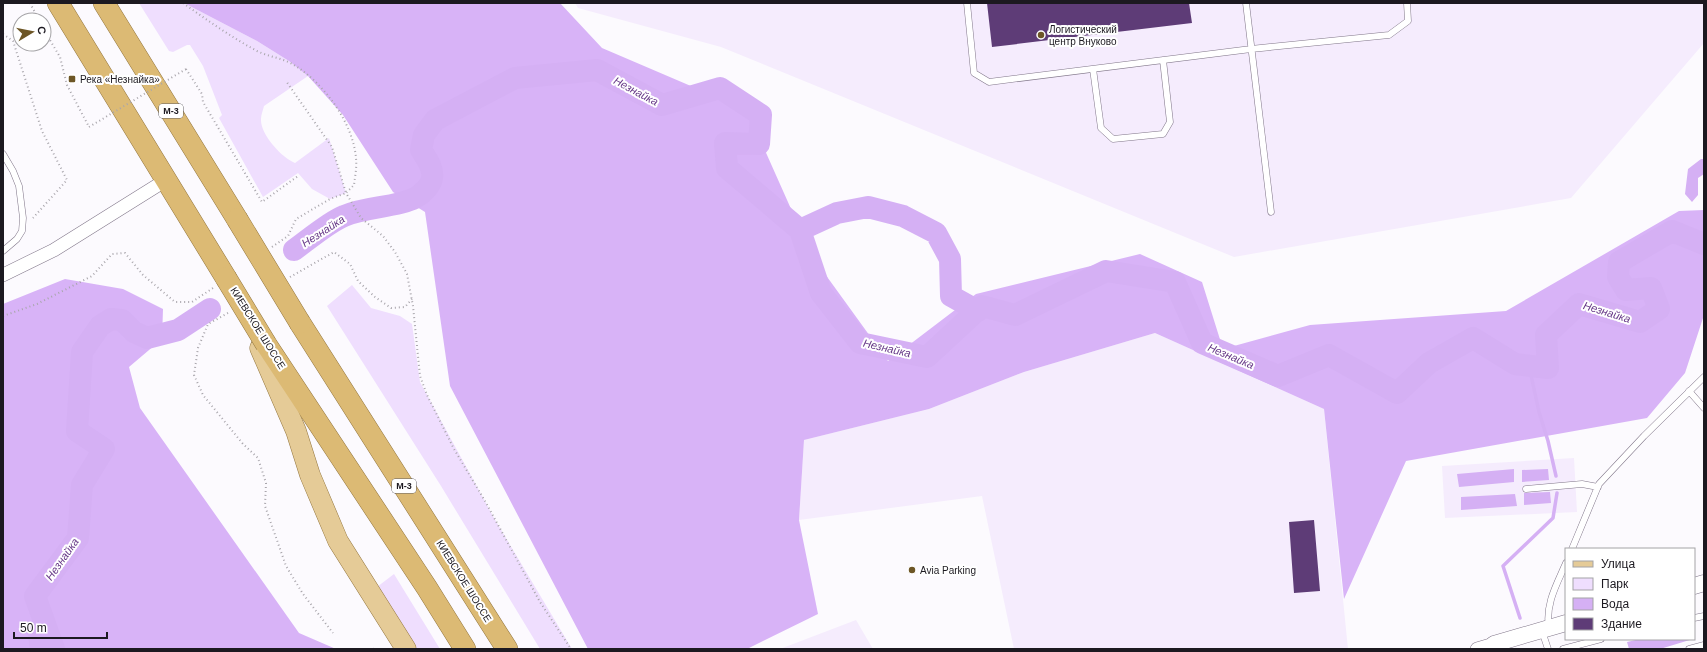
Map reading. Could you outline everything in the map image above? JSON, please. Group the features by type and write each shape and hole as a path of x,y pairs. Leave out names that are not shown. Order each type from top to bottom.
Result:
{"highway":[{"name":"КИЕВСКОЕ ШОССЕ","path":"58,3 204,242 263,346 427,588 465,649"},
{"name":"КИЕВСКОЕ ШОССЕ","path":"104,3 300,323 507,649"}],"main road":[{"path":"263,346 296,432 310,475 338,540 406,649"}],"street":[{"path":"3,275 54,250 166,180"},
{"path":"1477,649 1495,646 1542,629 1565,623"},
{"path":"1518,649 1542,629"}],"lane":[{"path":"967,3 974,73 989,82 1251,49 1389,34 1408,22 1407,3"},
{"path":"1246,3 1271,212"},
{"path":"1093,68 1101,128 1113,139 1163,134 1170,122 1163,60"},
{"path":"3,154 13,171 18,186 22,218 22,231 3,251"},
{"path":"1572,548 1598,487 1612,469 1704,377"},
{"path":"1689,391 1704,408"},
{"path":"1526,488 1582,484 1598,487"},
{"path":"1548,649 1542,629 1547,619 1549,605 1565,565"},
{"path":"1563,649 1597,640"},
{"path":"1689,649 1704,645"}],"path":[{"path":"30,3 35,12"},
{"path":"183,3 213,24 258,51 293,64 316,80 338,109 352,137 356,158 354,185 346,193 361,218 383,236 395,252 407,274 413,306 420,376 427,395 454,449 485,501 540,602 571,649"},
{"path":"3,34 13,41 42,131 67,180 22,231"},
{"path":"52,44 60,57 67,86 89,127 186,69 202,94 203,102 262,202 298,176"}],"shaded area":[{"path":"184,3 560,3 602,48 747,110 812,256 888,361 976,294 1140,254 1202,282 1223,349 1310,325 1506,311 1679,211 1704,210 1704,315 1685,373 1647,418 1406,461 1344,599 1324,409 1155,333 1024,372 929,409 804,440 799,520 818,614 747,649 588,649 450,386 425,212 393,192 343,115 308,76 289,61 257,41"},
{"path":"575,3 1704,3 1704,43 1571,198 1234,257 721,47 578,8"},
{"path":"65,279 123,289 163,309 162,339 129,367 140,408 299,633 336,649 3,649 3,304"},
{"path":"1155,333 1324,409 1348,649 1014,649 982,496 799,520 804,440 929,409 1024,372"},
{"path":"1574,458 1577,512 1445,518 1442,466"},
{"path":"856,620 873,649 780,649"}],"green space":[{"path":"139,3 184,3 257,41 289,61 308,76 264,106 261,117 264,132 278,151 295,163 329,138 346,193 330,199 312,189 298,173 263,197 219,118 222,115 203,66 190,45 173,52 169,51"},
{"path":"352,285 371,308 400,316 412,324 420,382 494,518 572,649 540,649 441,486 327,306"},
{"path":"394,574 440,649 417,649 377,587"}],"water":[{"path":"1701,159 1704,159 1704,174 1698,178 1698,195 1692,202 1685,194 1688,169"},
{"path":"1514,469 1514,482 1459,487 1457,474"},
{"path":"1548,469 1549,480 1522,482 1522,470"},
{"path":"1550,492 1551,503 1524,505 1524,493"},
{"path":"1515,494 1517,506 1461,510 1461,497"},
{"path":"48,614 65,649 30,649 26,625"},
{"path":"1636,640 1690,640 1660,649 1629,649 1627,642"}],"building":[{"name":"Логистический центр Внуково","path":"987,3 1189,3 1192,23 992,47"},
{"path":"1314,520 1320,591 1294,593 1289,522"}],"waterway":[{"name":"Незнайка","path":"294,250 325,227 344,216 362,210 399,204 415,198 423,192 430,184 432,171 421,150 424,135 435,120 515,78 597,70 662,105 720,88 761,115 759,144 725,143 727,168 800,230 821,293 860,343 927,357 982,306 1015,315 1106,271 1175,282 1202,343 1278,376 1329,355 1397,393 1429,363 1473,338 1515,364 1548,368 1546,335 1579,304 1640,322 1659,309 1651,288 1626,290 1618,277 1619,262 1672,231 1704,244"},
{"path":"800,230 837,213 868,207 903,216 936,233 950,259 951,296 978,311"},
{"name":"Незнайка","path":"54,649 35,596 78,538 82,485 104,449 77,431 82,352 100,326 111,319 122,320 134,332 147,338 178,330 210,309"},
{"path":"1529,366 1539,412 1548,441 1556,476"},
{"path":"1520,618 1503,566 1553,518 1557,493"}],"place":[{"name":"Логистический центр Внуково","path":"1041,35"},
{"name":"Река «Незнайка»","path":"72,79"},
{"name":"Avia Parking","path":"912,570"}]}
